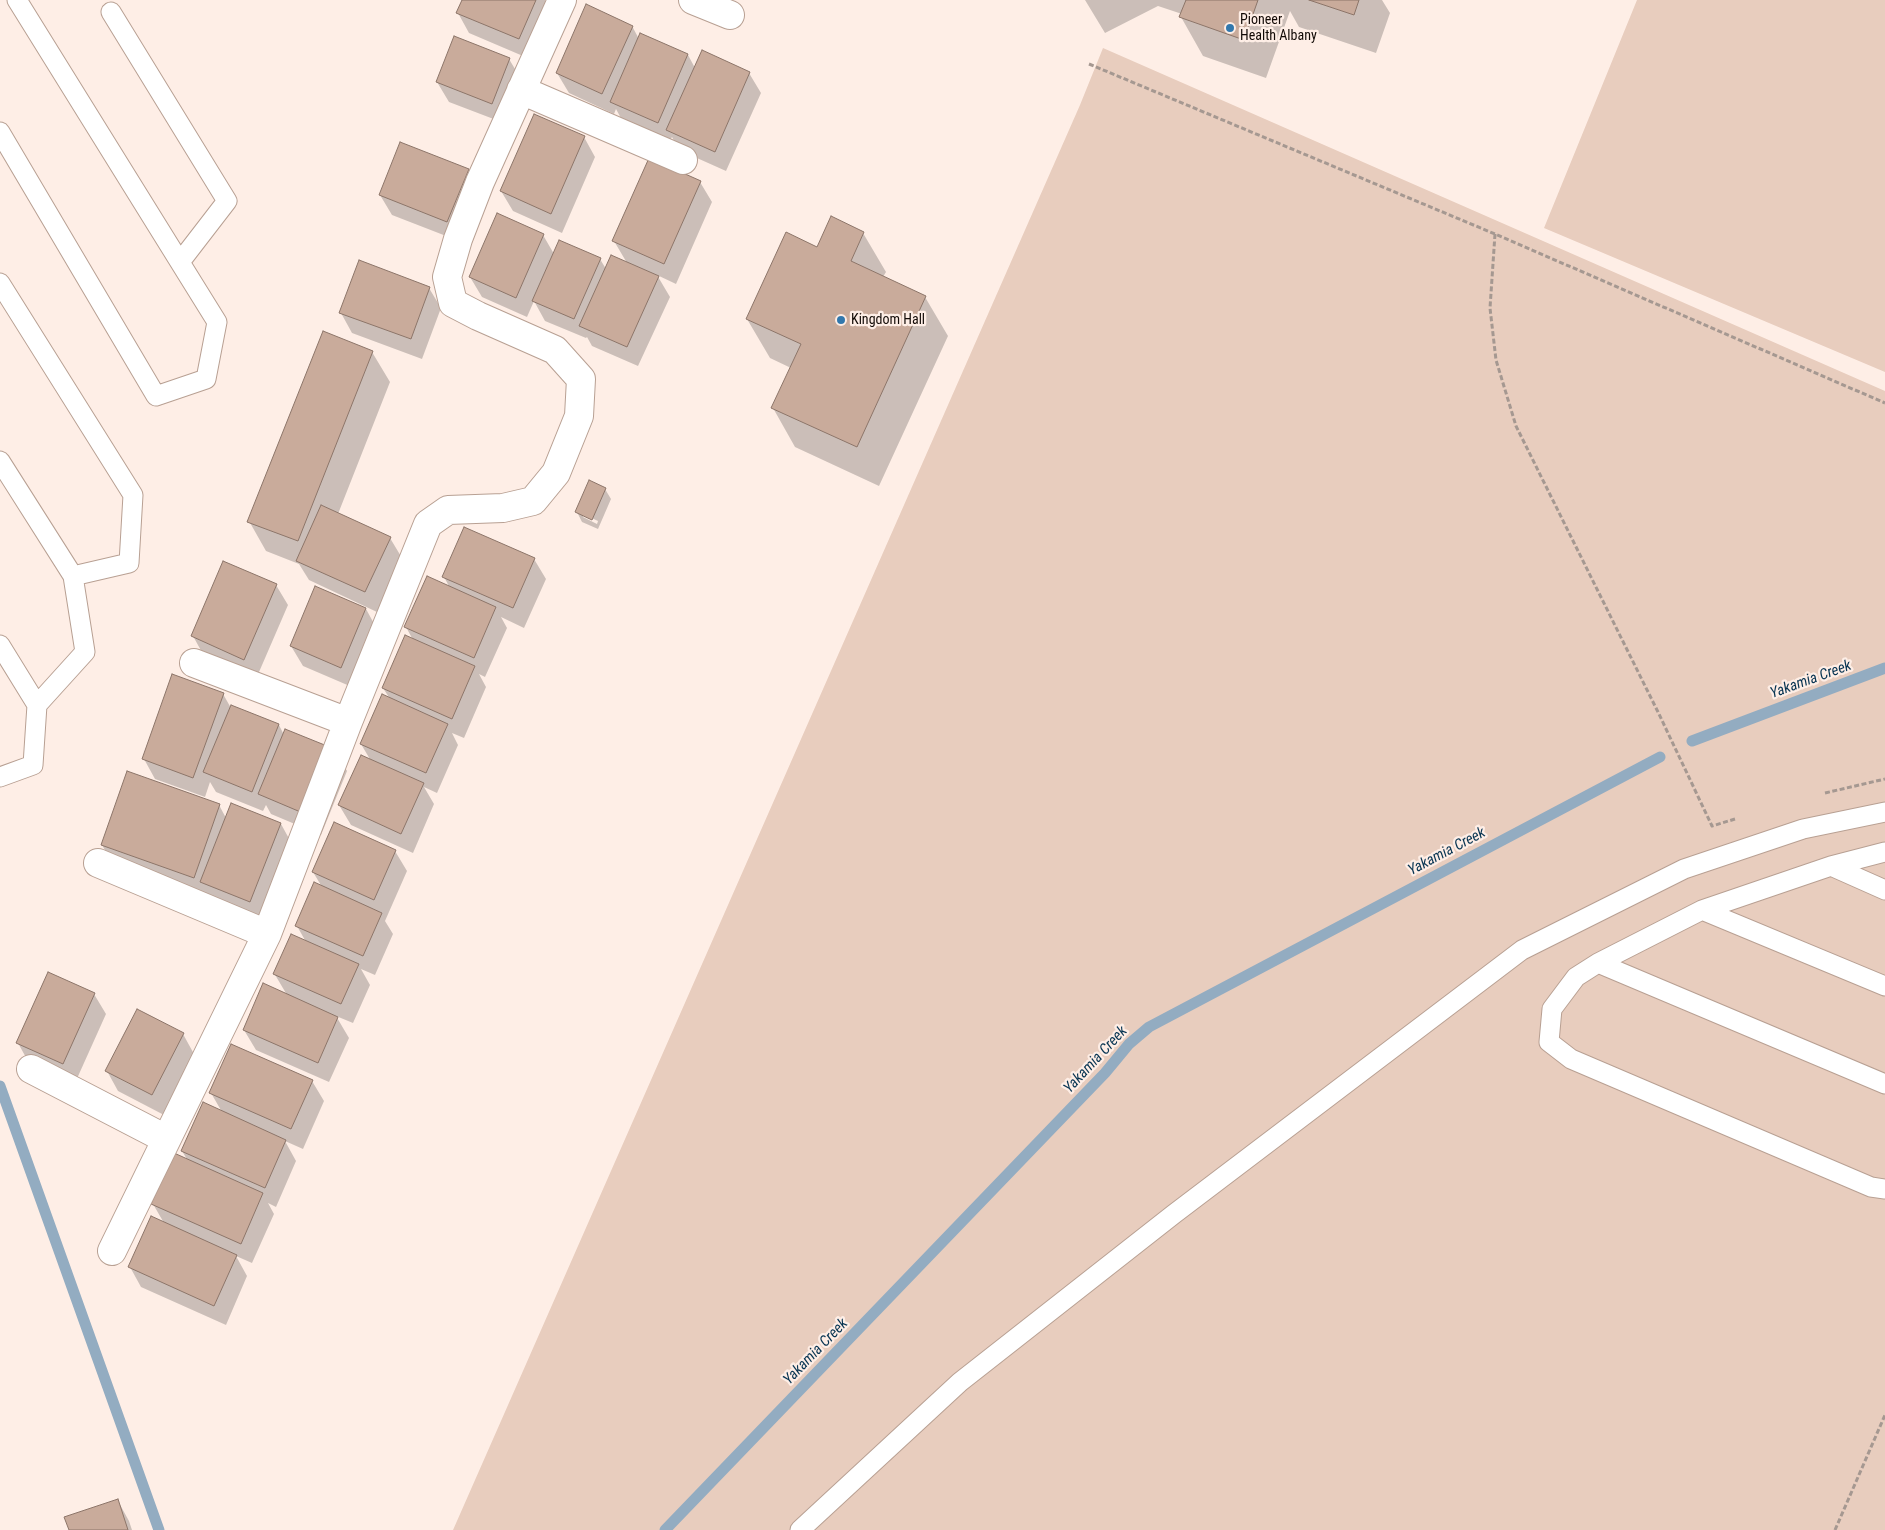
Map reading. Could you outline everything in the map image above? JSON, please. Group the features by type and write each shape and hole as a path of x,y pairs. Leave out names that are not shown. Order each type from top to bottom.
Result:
{"street":[{"path":"112,1251 267,934 348,722 428,524 448,510 503,508 533,501 556,473 579,416 581,379 555,350 478,316 452,302 447,277 458,239 480,182 562,0"},
{"path":"693,0 730,15"},
{"path":"521,90 683,160"},
{"path":"194,663 348,722"},
{"path":"98,863 267,934"},
{"path":"31,1069 166,1140"}],"lane":[{"path":"0,132 156,396 206,379 217,322 17,0"},
{"path":"111,12 227,201 180,262"},
{"path":"0,284 133,495 129,563 73,576"},
{"path":"0,461 73,576 86,652 37,705"},
{"path":"0,645 37,705 33,765 0,777"},
{"path":"800,1530 960,1382 1174,1214 1522,950 1684,869 1803,829 1885,812"},
{"path":"1885,852 1831,866 1702,910 1598,963 1576,977 1552,1008 1549,1042 1571,1059 1871,1187 1885,1189"},
{"path":"1831,866 1885,890"},
{"path":"1702,910 1885,986"},
{"path":"1598,963 1885,1084"}],"path":[{"path":"1090,64 1495,234 1885,403"},
{"path":"1495,234 1490,308 1496,360 1516,426 1658,712 1712,826"},
{"path":"1835,1530 1885,1415"}],"shaded area":[{"path":"1637,0 1885,0 1885,372 1544,228"},
{"path":"1103,48 1885,391 1885,1530 453,1530 1080,105"}],"building":[{"path":"462,0 536,0 519,39 456,13"},
{"name":"Pioneer Health Albany","path":"1186,0 1258,0 1244,40 1179,17"},
{"name":"Pioneer Health Albany","path":"1309,0 1359,0 1354,15"},
{"path":"586,4 633,26 602,94 556,73"},
{"path":"640,33 688,54 658,123 610,102"},
{"path":"454,36 510,58 492,104 436,82"},
{"path":"702,50 750,72 715,152 666,130"},
{"path":"534,114 585,136 551,214 500,191"},
{"path":"400,142 469,169 447,222 379,195"},
{"path":"649,158 701,181 664,264 612,241"},
{"path":"497,213 544,234 516,298 469,277"},
{"path":"831,216 864,232 851,261 926,296 857,447 771,408 801,344 746,319 786,232 817,247"},
{"path":"559,240 601,258 574,319 532,301"},
{"path":"611,255 659,276 627,347 579,326"},
{"path":"359,260 430,287 411,339 339,313"},
{"path":"323,331 373,351 298,541 247,522"},
{"path":"589,480 606,488 592,520 575,512"},
{"path":"321,505 391,537 365,592 296,561"},
{"path":"464,527 535,558 513,608 442,577"},
{"path":"223,561 277,584 244,660 191,636"},
{"path":"427,576 496,607 474,658 404,627"},
{"path":"315,586 366,608 341,668 290,646"},
{"path":"405,635 475,666 452,719 382,688"},
{"path":"172,674 224,693 193,778 142,759"},
{"path":"382,694 448,724 426,773 360,744"},
{"path":"231,705 279,724 252,792 203,772"},
{"path":"285,729 337,750 310,816 258,794"},
{"path":"361,755 424,783 401,834 338,805"},
{"path":"127,771 220,804 194,878 101,845"},
{"path":"231,803 281,823 250,902 200,882"},
{"path":"334,822 396,850 374,900 312,872"},
{"path":"314,882 382,913 363,956 295,926"},
{"path":"291,934 359,964 341,1004 273,974"},
{"path":"48,972 95,993 63,1064 16,1043"},
{"path":"263,983 338,1017 318,1063 243,1030"},
{"path":"137,1009 184,1033 152,1095 105,1071"},
{"path":"231,1044 313,1080 291,1129 209,1093"},
{"path":"203,1102 286,1140 265,1188 181,1151"},
{"path":"174,1153 263,1193 241,1244 151,1204"},
{"path":"151,1216 237,1255 214,1306 128,1267"},
{"path":"118,1499 128,1530 69,1530 64,1517"}],"waterway":[{"name":"Yakamia Creek","path":"1692,741 1885,668"},
{"name":"Yakamia Creek","path":"665,1530 1105,1073 1129,1044 1149,1027 1660,757"},
{"path":"0,1086 159,1530"}],"place":[{"name":"Pioneer Health Albany","path":"1230,28"},
{"name":"Kingdom Hall","path":"841,320"}]}
